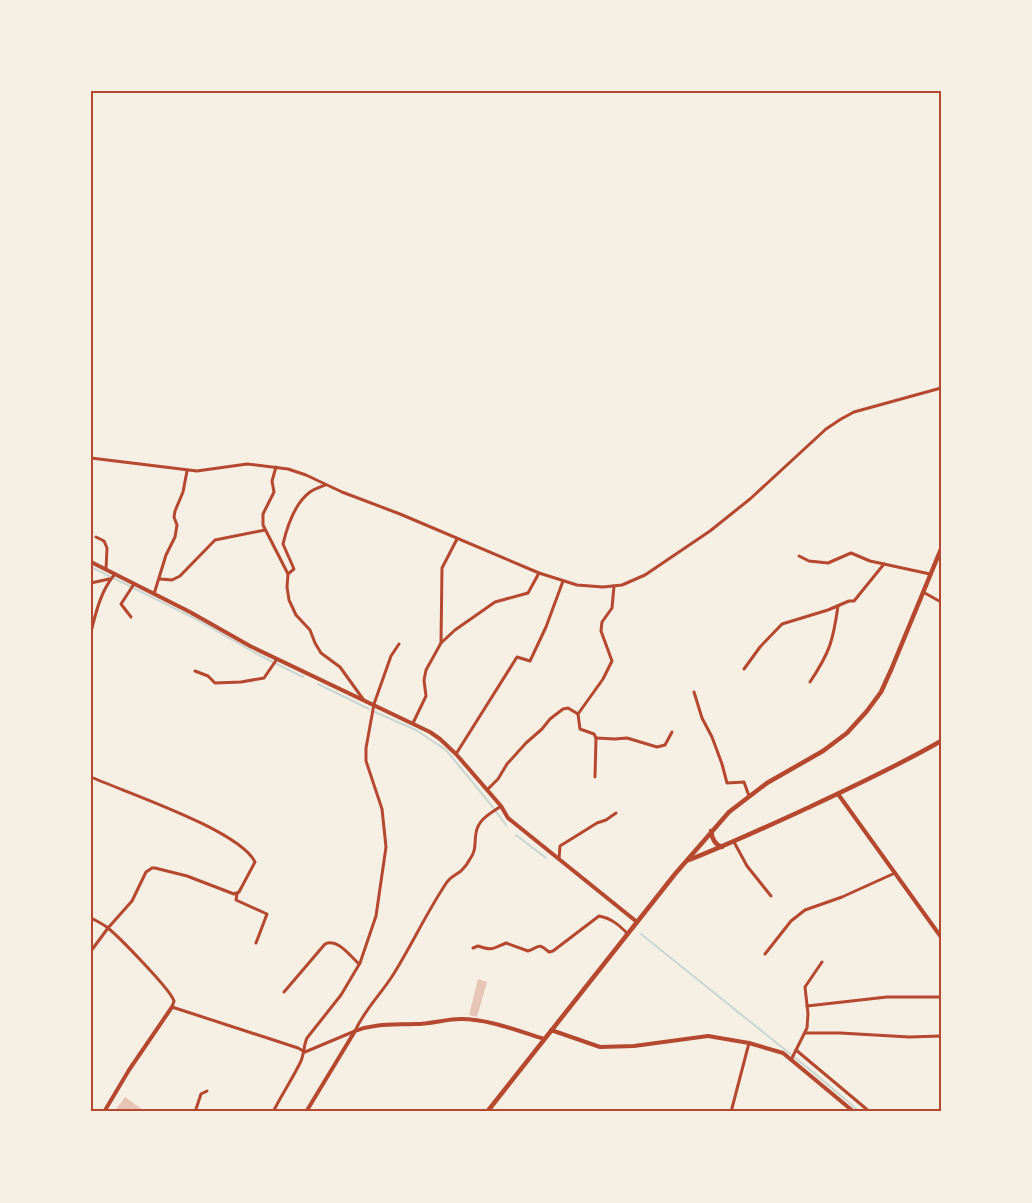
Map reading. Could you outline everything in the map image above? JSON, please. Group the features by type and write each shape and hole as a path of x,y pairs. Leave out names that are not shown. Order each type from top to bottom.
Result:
{"main road":[{"path":"487,1112 687,860 729,812 767,782 823,751 846,733 867,712 885,684 941,549"},
{"path":"687,860 723,847 838,794 916,755 941,740"},
{"path":"712,830 714,840 723,847"}],"street":[{"path":"91,458 187,471 209,470 247,464 288,469 306,474 326,485 563,581 584,587 614,586 645,576 710,531 750,499 840,419 854,412 941,388"},
{"path":"276,467 272,481 274,492 263,514 263,525 288,574 287,587 290,600 296,615 310,630 321,653 340,667 363,699"},
{"path":"154,594 166,555 176,537 177,524 174,517 183,492 187,471"},
{"path":"288,574 294,570 282,544 291,518 299,504 310,492 326,485"},
{"path":"160,579 172,580 180,576 215,540 265,530"},
{"path":"96,537 104,541 107,548 106,569"},
{"path":"441,643 442,568 458,539"},
{"path":"799,556 809,561 828,562 851,553 870,561 930,574"},
{"path":"91,562 106,569 112,577"},
{"path":"744,668 760,647 782,624 854,601 884,564"},
{"path":"413,723 426,696 424,680 426,670 441,643 455,630 494,602 528,593 539,572"},
{"path":"91,632 95,614 112,577"},
{"path":"91,582 112,577 134,584 190,612 250,646 413,723 440,739 456,754 487,790 508,818 637,922"},
{"path":"456,754 517,657 530,661 563,581"},
{"path":"131,617 121,604 134,584"},
{"path":"595,777 596,738 594,734 580,729 578,714 603,679 612,661 601,631 602,622 612,608 614,586"},
{"path":"923,592 941,602"},
{"path":"810,682 829,651 838,606"},
{"path":"274,1112 305,1052 307,1038 341,995 359,964 376,916 386,847 382,809 366,761 366,748 374,706 391,656 399,644"},
{"path":"195,670 208,676 215,683 241,682 264,678 277,659"},
{"path":"694,692 702,718 712,737 722,764 727,783 744,782 749,796"},
{"path":"487,790 498,779 507,764 550,719 563,709 568,708 578,714"},
{"path":"596,738 615,740 627,738 660,747 665,745 672,732"},
{"path":"91,777 186,816 221,834 244,848 252,856 255,865 237,894 236,900 267,914 256,943"},
{"path":"838,794 941,937"},
{"path":"306,1112 365,1012 390,978 421,922 445,884 464,868 474,852 477,828 492,811 499,807"},
{"path":"559,860 560,846 616,813"},
{"path":"734,842 747,866 772,896"},
{"path":"91,951 132,901 146,872 152,868 186,876 237,894"},
{"path":"765,954 790,921 804,910 842,896 894,873"},
{"path":"473,948 478,946 489,950 506,943 528,951 537,946 542,946 549,952 553,951 599,916 616,923 628,934"},
{"path":"91,918 108,928 173,997 174,1001 172,1007 129,1070 104,1112"},
{"path":"284,992 328,942 337,944 359,964"},
{"path":"792,1059 806,1033 808,1022 805,987 822,962"},
{"path":"808,1006 887,998 941,997"},
{"path":"172,1007 298,1048 305,1052"},
{"path":"305,1052 372,1025 416,1024 450,1020 469,1019 507,1027 544,1039"},
{"path":"551,1030 605,1048 634,1046 700,1036 716,1036 775,1049 792,1059 854,1112"},
{"path":"806,1033 840,1033 910,1038 941,1036"},
{"path":"731,1112 749,1043"},
{"path":"795,1052 870,1112"},
{"path":"195,1112 201,1094 207,1090"}],"building":[{"path":"478,979 487,982 477,1017 469,1015"},
{"path":"125,1097 146,1112 114,1112"}],"waterway":[{"path":"91,567 194,618 259,655 303,677"},
{"path":"318,684 369,709"},
{"path":"375,712 416,730 446,750 506,825"},
{"path":"516,835 546,858"},
{"path":"641,934 860,1112"}]}
